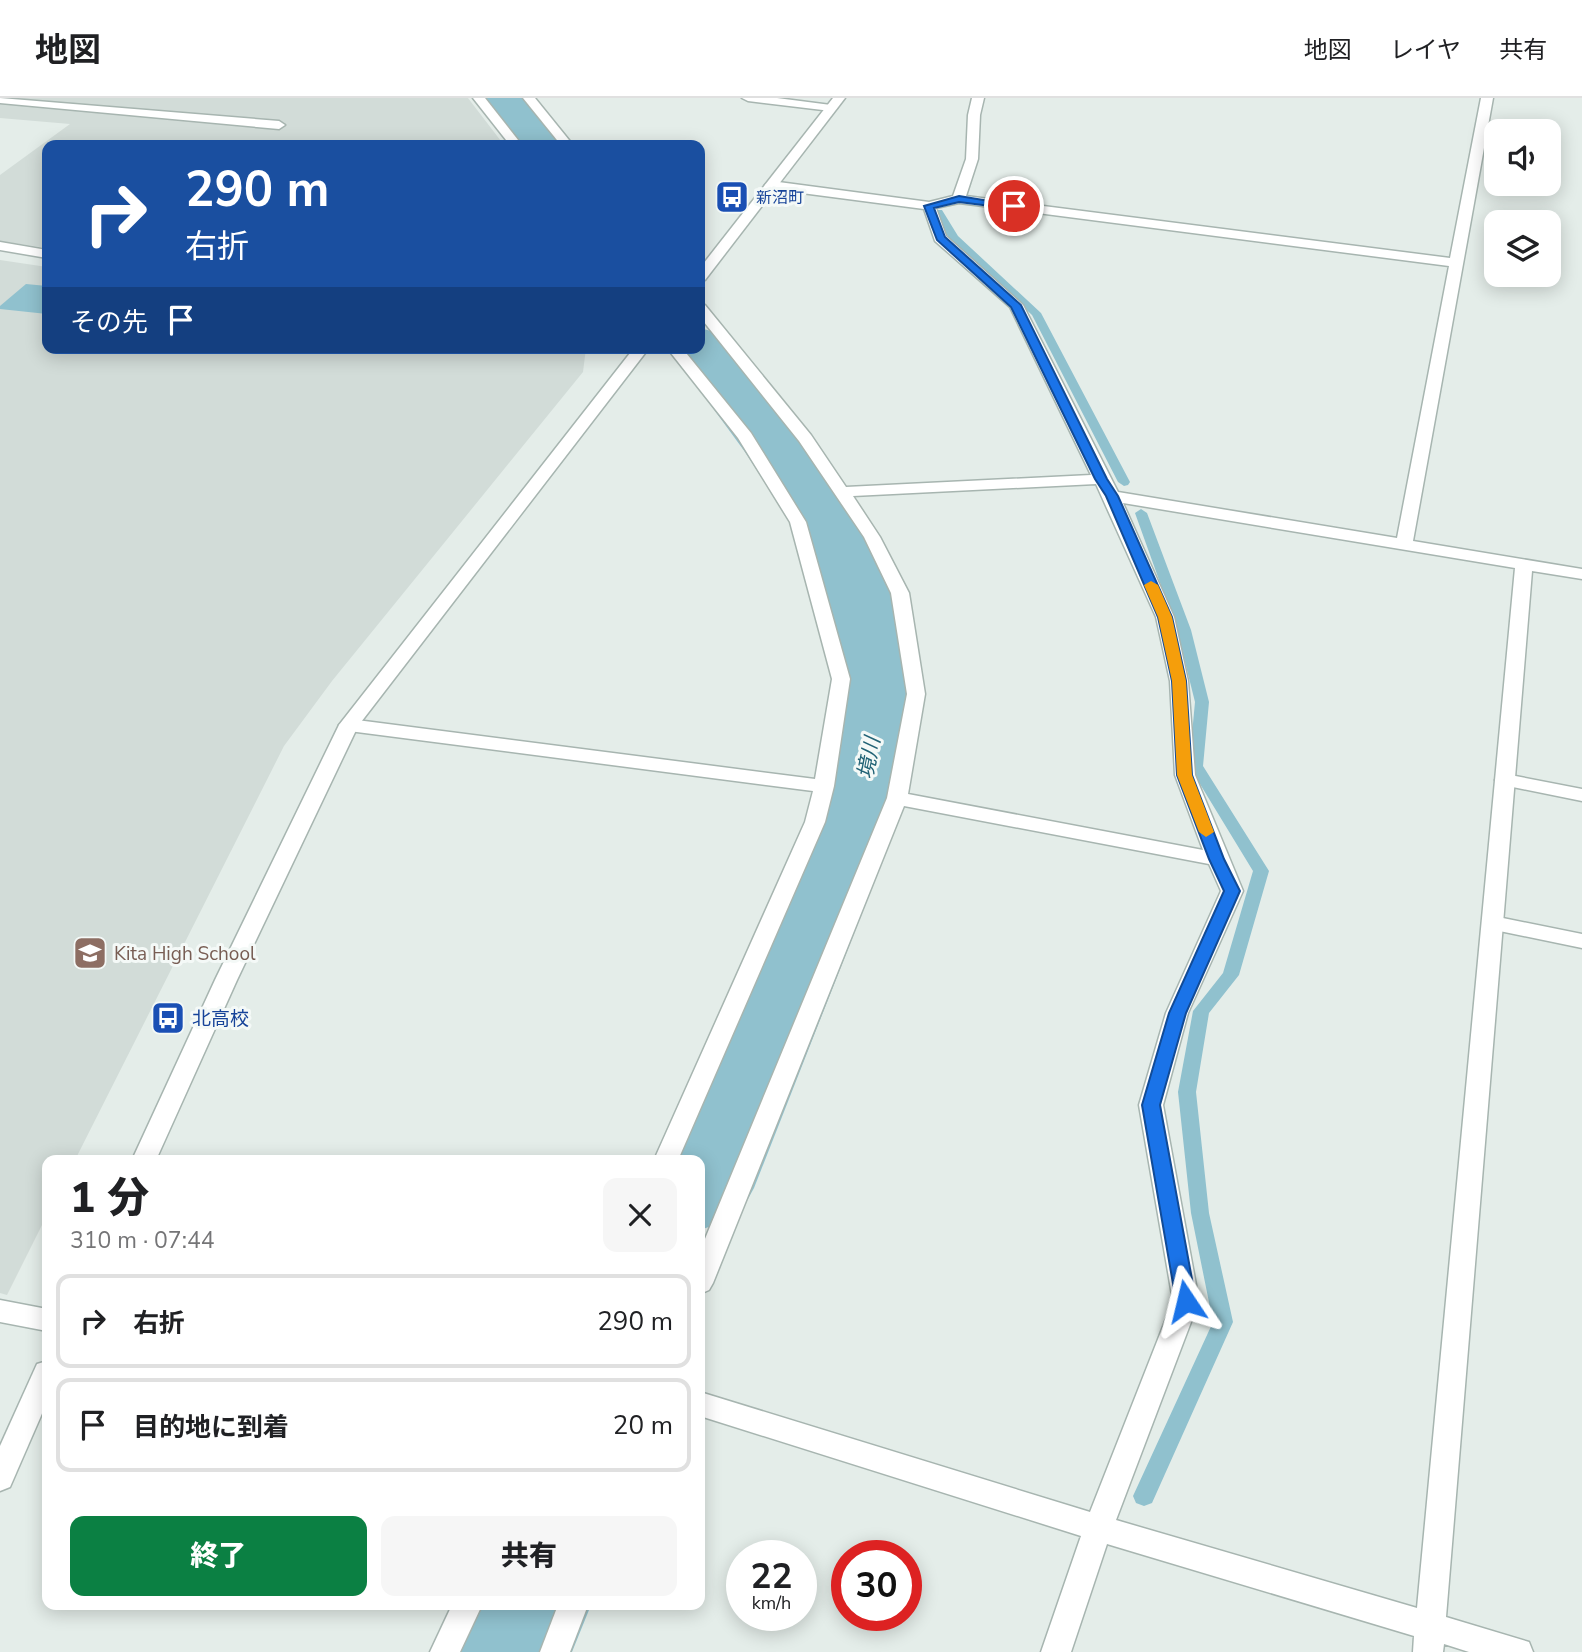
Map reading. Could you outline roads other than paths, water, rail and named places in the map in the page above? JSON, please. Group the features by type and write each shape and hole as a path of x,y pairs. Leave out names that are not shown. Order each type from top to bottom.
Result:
{"street":[{"path":"479,98 512,140"},
{"path":"528,98 563,140"},
{"path":"748,98 835,103"},
{"path":"959,199 972,159 974,115 978,98"},
{"path":"1404,545 1487,98"},
{"path":"0,100 279,125"},
{"path":"705,271 835,103"},
{"path":"771,185 929,206 959,199 1455,262"},
{"path":"929,206 940,238 1016,305 1106,487 1165,617 1179,681 1185,775 1232,891 1177,1013 1151,1105 1186,1301 1098,1528 1056,1652"},
{"path":"0,246 42,253"},
{"path":"705,314 805,438 872,537 900,593 916,694 897,798 705,1271"},
{"path":"146,1155 232,968 349,725 637,354"},
{"path":"668,1155 815,822 824,786 841,679 797,522 745,436 679,354"},
{"path":"844,492 1106,487 1404,545 1582,574"},
{"path":"1429,1639 1524,564"},
{"path":"349,725 824,786"},
{"path":"1505,780 1582,796"},
{"path":"897,798 1217,859"},
{"path":"1493,923 1582,941"},
{"path":"0,1311 42,1319"},
{"path":"0,1478 42,1382"},
{"path":"705,1406 1098,1528 1429,1639 1518,1652"},
{"path":"445,1652 465,1610"},
{"path":"555,1652 571,1610"}],"water":[{"path":"26,284 42,286 42,313 0,309 0,306"}],"waterway":[{"name":"境川","path":"506,98 539,140"},
{"path":"939,212 954,238 1036,313 1124,482"},
{"name":"境川","path":"705,354 774,444 844,547 866,608 878,685 873,745 857,814 705,1176"},
{"path":"1141,513 1184,630 1202,702 1196,766 1261,871 1231,975 1201,1011 1187,1092 1200,1213 1223,1322 1144,1496"},
{"name":"境川","path":"506,1652 524,1610"}],"place":[{"name":"新沼町","path":"732,197"},
{"name":"Kita High School","path":"90,953"},
{"name":"北高校","path":"168,1018"}]}
